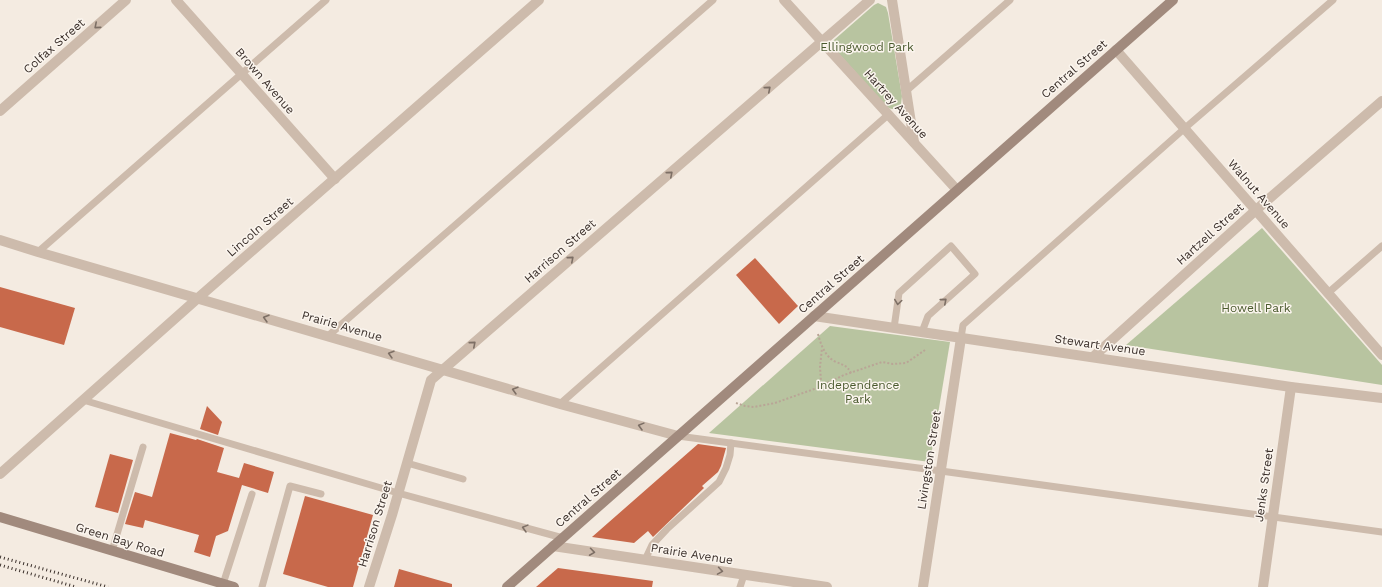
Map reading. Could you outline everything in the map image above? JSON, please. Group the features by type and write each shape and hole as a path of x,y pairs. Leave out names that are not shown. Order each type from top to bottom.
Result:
{"main road":[{"name":"Central Street","path":"507,587 1172,0"},
{"name":"Green Bay Road","path":"0,517 234,587"}],"street":[{"name":"Colfax Street","path":"0,111 126,0"},
{"name":"Brown Avenue","path":"176,0 335,179"},
{"name":"Lincoln Street","path":"0,474 198,298 539,0"},
{"name":"Hartrey Avenue","path":"784,0 957,190"},
{"name":"Harrison Street","path":"369,587 431,380 870,0"},
{"path":"892,0 914,142"},
{"name":"Walnut Avenue","path":"1116,50 1382,355"},
{"name":"Hartzell Street","path":"1092,357 1256,210 1382,101"},
{"name":"Prairie Avenue","path":"0,240 560,404 678,436"},
{"name":"Stewart Avenue","path":"814,316 1382,398"},
{"name":"Livingston Street","path":"923,587 961,338"},
{"name":"Jenks Street","path":"1263,587 1291,386"},
{"name":"Prairie Avenue","path":"553,546 827,587"}],"lane":[{"path":"38,252 326,0"},
{"path":"328,336 713,0"},
{"path":"906,91 1010,0"},
{"path":"961,338 963,325 1184,128 1333,0"},
{"path":"560,404 888,114"},
{"path":"894,328 899,293 951,246 975,274 928,316 922,332"},
{"path":"1328,293 1382,246"},
{"path":"83,400 398,493 563,538"},
{"path":"678,436 1382,532"},
{"path":"645,560 652,545 667,529 719,482 730,456 731,443"},
{"path":"112,551 143,447"},
{"path":"407,463 463,478"},
{"path":"262,587 290,486 321,494"},
{"path":"223,584 252,494"},
{"path":"740,587 744,575"}],"path":[{"path":"818,334 822,347 831,359 848,367 851,373"},
{"path":"817,388 821,381 820,367 822,347"},
{"path":"736,403 745,406 763,406 785,400 797,394 817,388 851,373 882,362 893,364 906,363 925,350"}],"green space":[{"name":"Ellingwood Park","path":"878,3 886,7 888,13 902,96 901,104 893,109 887,107 832,46 834,40"},
{"name":"Howell Park","path":"1262,228 1382,365 1382,385 1126,345"},
{"name":"Independence Park","path":"830,326 950,342 930,462 709,433"}],"building":[{"path":"755,258 798,306 779,324 736,275"},
{"path":"0,287 75,308 64,345 0,327"},
{"path":"207,406 222,422 218,435 200,429"},
{"path":"170,433 197,439 224,448 217,472 239,478 244,463 274,472 268,493 242,485 228,531 216,536 210,557 194,552 199,535 145,520 143,528 125,524 135,492 152,497"},
{"path":"698,444 726,448 721,466 718,472 702,486 704,488 653,537 648,531 634,543 592,537"},
{"path":"110,454 133,460 118,513 95,507"},
{"path":"305,496 373,515 353,587 328,587 283,574"},
{"path":"558,568 653,581 652,587 536,587"},
{"path":"399,569 452,584 452,587 394,587"}],"railway":[{"path":"0,557 108,587"},
{"path":"0,565 76,587"}]}
